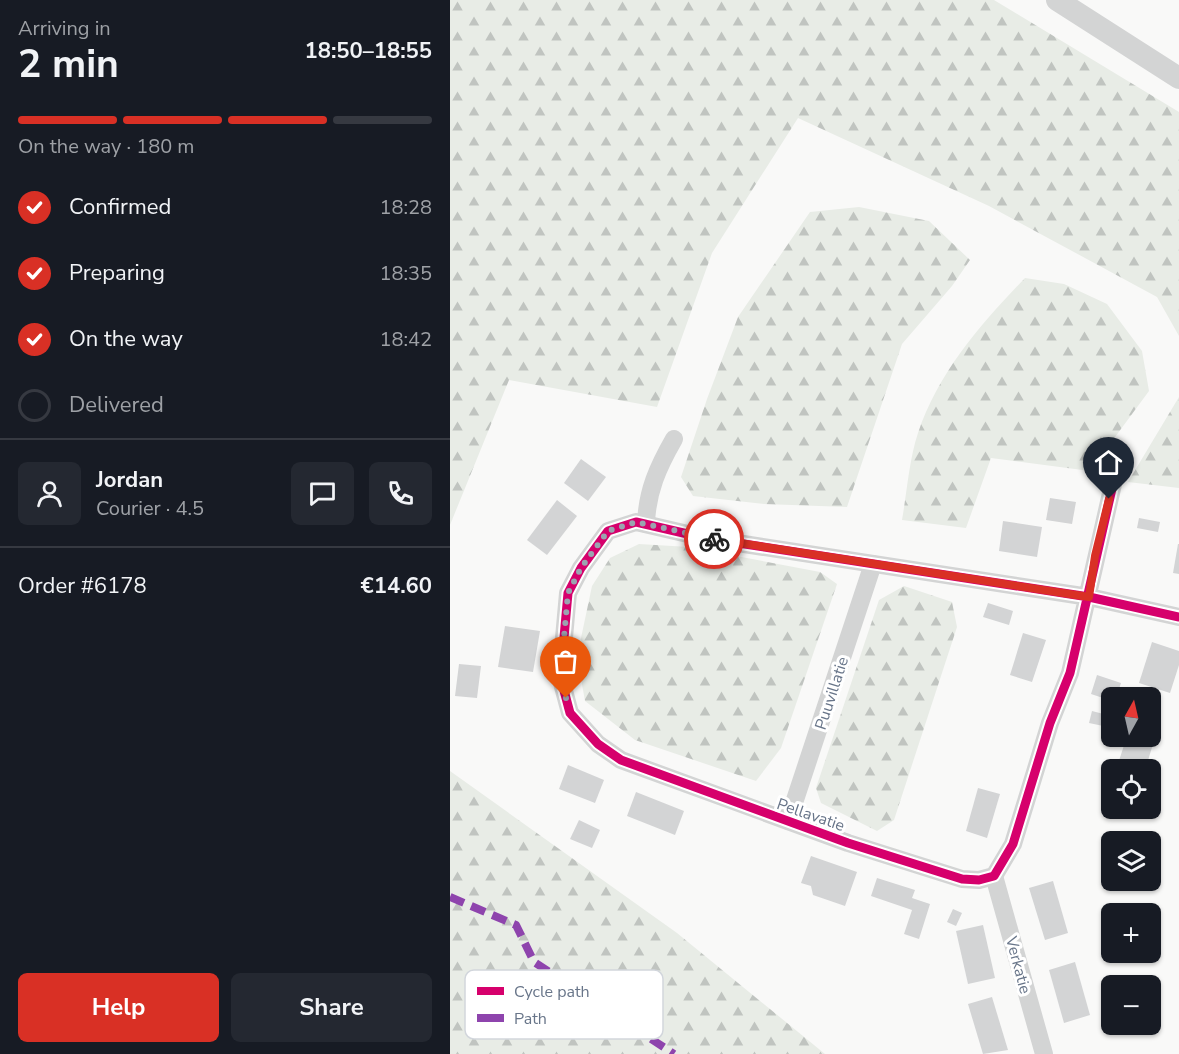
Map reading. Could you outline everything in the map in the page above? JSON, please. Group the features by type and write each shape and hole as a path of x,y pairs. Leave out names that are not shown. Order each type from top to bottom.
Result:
{"street":[{"path":"1057,0 1179,78"},
{"path":"674,439 653,480 641,523 705,538 1089,597 1179,617"},
{"path":"994,876 1013,844 1050,723 1070,673 1114,480"},
{"name":"Pellavatie","path":"641,523 608,531 581,568 568,593 562,682 570,713 598,744 621,760 788,821 962,879 979,880 994,876"},
{"name":"Puuvillatie","path":"788,821 873,564"},
{"name":"Verkatie","path":"994,876 1044,1054"}],"green space":[{"path":"450,0 994,0 1179,112 1179,336 1157,297 989,206 798,118 712,253 657,407 509,380 450,525"},
{"path":"859,207 929,221 970,260 952,286 902,344 847,507 764,504 693,496 681,477 738,317 810,212"},
{"path":"1025,278 1064,284 1107,304 1142,351 1149,391 1090,471 991,458 966,528 902,520 915,443 937,389 977,331"},
{"path":"1179,397 1179,488 1128,482"},
{"path":"639,544 689,547 820,572 837,584 781,748 756,781 635,740 585,701 577,657 592,586 610,558"},
{"path":"904,586 952,602 957,627 894,820 877,831 821,803 816,788 879,600"},
{"path":"450,771 677,933 825,1054 450,1054"}],"building":[{"path":"581,459 606,477 588,501 564,483"},
{"path":"1050,498 1076,502 1072,524 1046,520"},
{"path":"557,500 577,516 547,555 527,540"},
{"path":"1139,518 1160,522 1158,532 1137,528"},
{"path":"1003,521 1042,527 1037,557 999,551"},
{"path":"1179,544 1179,574 1173,573"},
{"path":"988,603 1013,611 1009,625 983,617"},
{"path":"505,626 540,631 533,672 498,667"},
{"path":"1023,633 1046,640 1032,682 1010,675"},
{"path":"1152,642 1179,651 1179,665 1170,693 1161,690 1161,687 1139,683"},
{"path":"459,664 481,666 477,698 455,696"},
{"path":"1097,675 1121,683 1120,687 1101,687 1101,697 1091,694"},
{"path":"1092,711 1101,713 1101,726 1089,723"},
{"path":"1123,747 1152,747 1148,759 1120,759"},
{"path":"568,765 604,780 595,803 559,789"},
{"path":"978,788 1000,794 987,838 966,831"},
{"path":"636,792 684,811 675,835 627,816"},
{"path":"579,820 600,830 592,848 570,839"},
{"path":"811,856 857,872 845,906 813,895 811,886 801,883"},
{"path":"877,878 915,890 912,898 930,904 919,939 904,934 912,910 871,896"},
{"path":"1053,881 1068,933 1045,940 1029,888"},
{"path":"953,909 962,913 956,926 947,922"},
{"path":"983,925 995,978 968,984 956,931"},
{"path":"1075,962 1090,1015 1064,1023 1049,970"},
{"path":"992,997 1008,1050 983,1054 968,1004"}],"marked path":[{"path":"450,897 516,925 534,962 546,970"},
{"path":"651,1039 674,1054"}],"cycle path":[{"path":"1114,480 1070,673 1050,723 1013,844 994,876 979,880 962,879 848,843 621,760 598,744 570,713 562,683 568,593 581,568 608,531 636,522 705,538 1089,597 1179,617"}],"way so far":[{"path":"566,698 562,682 562,660 568,593 581,568 608,531 636,522 714,539"}],"route":[{"path":"714,539 1089,597 1095,556 1109,499"}]}
